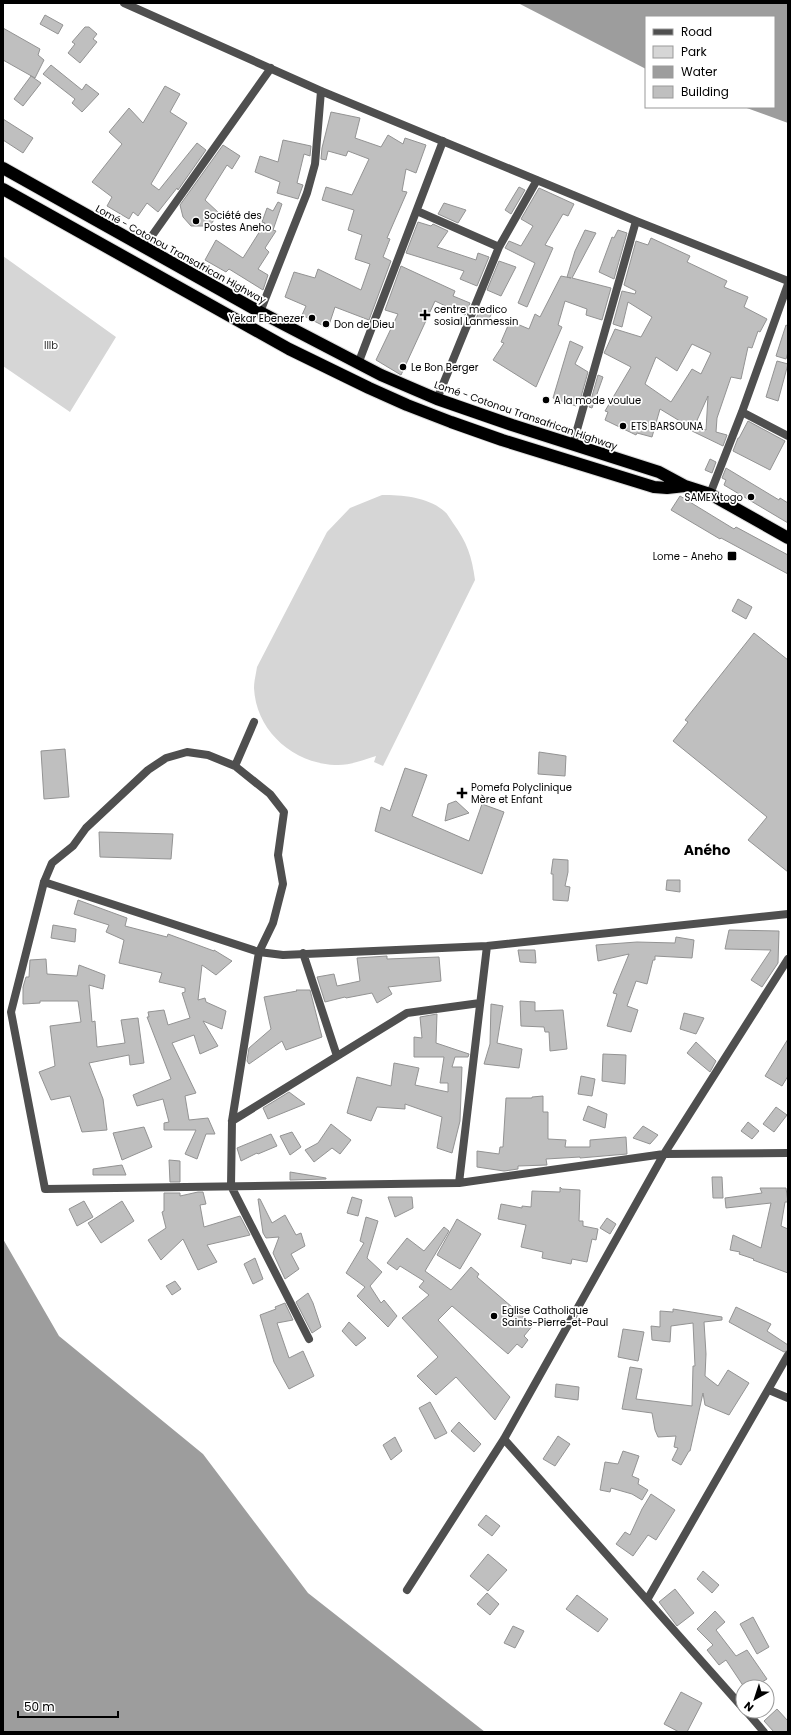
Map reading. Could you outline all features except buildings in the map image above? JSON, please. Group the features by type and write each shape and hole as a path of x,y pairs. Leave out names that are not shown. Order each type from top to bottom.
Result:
{"highway":[{"name":"Lomé - Cotonou Transafrican Highway","path":"3,168 260,312 358,364 437,399 512,425 659,472 685,486 710,494 788,538"},
{"name":"Lomé - Cotonou Transafrican Highway","path":"3,189 289,348 332,370 408,405 502,440 642,483 667,488 685,486"}],"street":[{"path":"124,3 321,91 788,282 742,412 710,494"},
{"path":"144,247 271,68"},
{"path":"260,312 307,193 315,164 321,91"},
{"path":"358,364 443,141"},
{"path":"437,399 499,247 537,180"},
{"path":"416,211 499,247"},
{"path":"573,444 636,221"},
{"path":"742,412 788,436"},
{"path":"235,766 254,722"},
{"path":"309,1339 230,1186 232,1121 259,952 273,923 283,884 278,855 284,812 270,794 235,766 208,755 188,752 166,758 148,770 86,828 73,846 52,863 44,882 11,1012 45,1190 230,1186 459,1183 664,1154 788,1153"},
{"path":"44,882 259,952 283,954 487,946 788,914"},
{"path":"459,1183 487,946"},
{"path":"303,953 337,1056"},
{"path":"407,1590 504,1439 664,1154 788,959"},
{"path":"232,1121 408,1013 480,1003"},
{"path":"647,1600 769,1390 788,1354"},
{"path":"769,1390 788,1398"},
{"path":"504,1439 735,1699"},
{"path":"753,1719 764,1732"}],"green space":[{"name":"IIIb","path":"3,256 116,337 70,412 3,366"},
{"path":"382,495 406,496 423,500 438,506 445,512 465,543 472,564 475,580 383,766 374,762 376,756 345,765 320,763 291,751 269,731 256,704 254,688 257,667 327,532 350,508"}],"water":[{"path":"518,3 788,3 788,123 747,108 775,108 775,16 645,16 645,68"},
{"path":"3,1239 59,1336 203,1454 308,1593 485,1732 3,1732"}],"place":[{"name":"Société des Postes Aneho","path":"196,221"},
{"name":"centre medico sosial Lanmessin","path":"425,315"},
{"name":"Yekar Ebenezer","path":"312,318"},
{"name":"Don de Dieu","path":"326,324"},
{"name":"Le Bon Berger","path":"403,367"},
{"name":"A la mode voulue","path":"546,400"},
{"name":"ETS BARSOUNA","path":"623,426"},
{"name":"SAMEX togo","path":"751,497"},
{"name":"Lome - Aneho","path":"732,556"},
{"name":"Pomefa Polyclinique Mère et Enfant","path":"462,793"},
{"name":"Eglise Catholique Saints-Pierre-et-Paul","path":"494,1316"}],"district":[{"name":"Aného","path":"707,850"}]}
